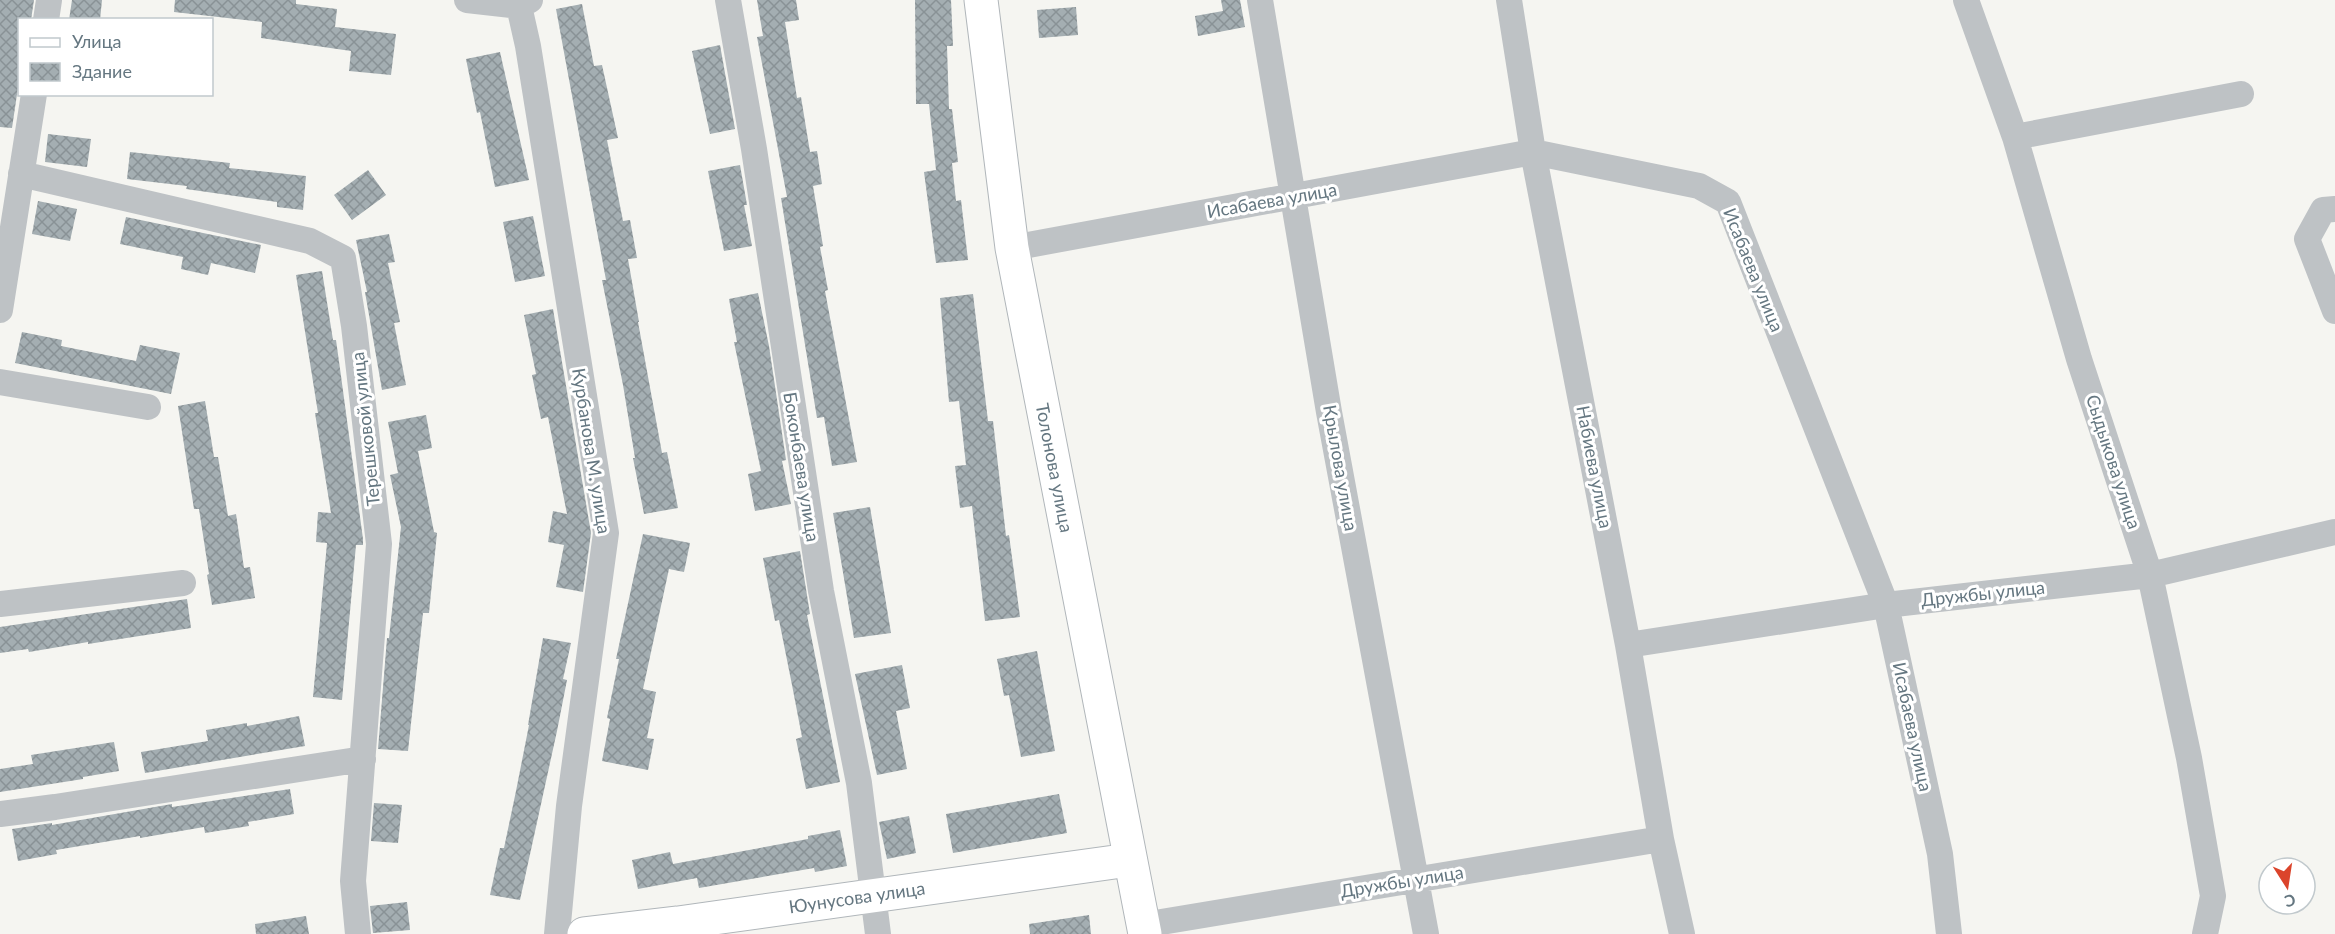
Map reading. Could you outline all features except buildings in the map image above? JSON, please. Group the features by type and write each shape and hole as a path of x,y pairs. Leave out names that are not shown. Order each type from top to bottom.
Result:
{"main road":[{"name":"Толонова улица","path":"981,0 1012,248 1144,930"},
{"name":"Юунусова улица","path":"584,934 679,929 873,896 1130,860"}],"street":[{"path":"46,18 49,0"},
{"path":"467,0 525,3"},
{"name":"Боконбаева улица","path":"728,0 754,148 820,591 858,783 878,934"},
{"name":"Крылова улица","path":"1260,0 1329,412 1426,934"},
{"name":"Набиева улица","path":"1509,0 1533,152 1629,645 1661,839 1682,934"},
{"name":"Сыдыкова улица","path":"1966,0 2015,137 2079,360 2150,575 2189,758 2213,896 2205,934"},
{"name":"Курбанова М. улица","path":"525,3 528,46 606,532 569,806 557,934"},
{"path":"2015,137 2241,94"},
{"path":"0,310 34,96"},
{"name":"Исабаева улица","path":"1012,248 1533,152 1699,186 1728,202 1886,605 1940,854 1949,934"},
{"name":"Терешковой улица","path":"21,174 310,241 343,258 354,326 379,544 354,881 358,934"},
{"path":"2335,209 2322,210 2307,239 2335,311"},
{"path":"0,382 148,407"},
{"name":"Дружбы улица","path":"1629,645 1886,605 2150,575 2335,532"},
{"path":"0,604 183,583"},
{"path":"0,814 363,759"},
{"name":"Дружбы улица","path":"1144,930 1416,880 1661,839"}]}
